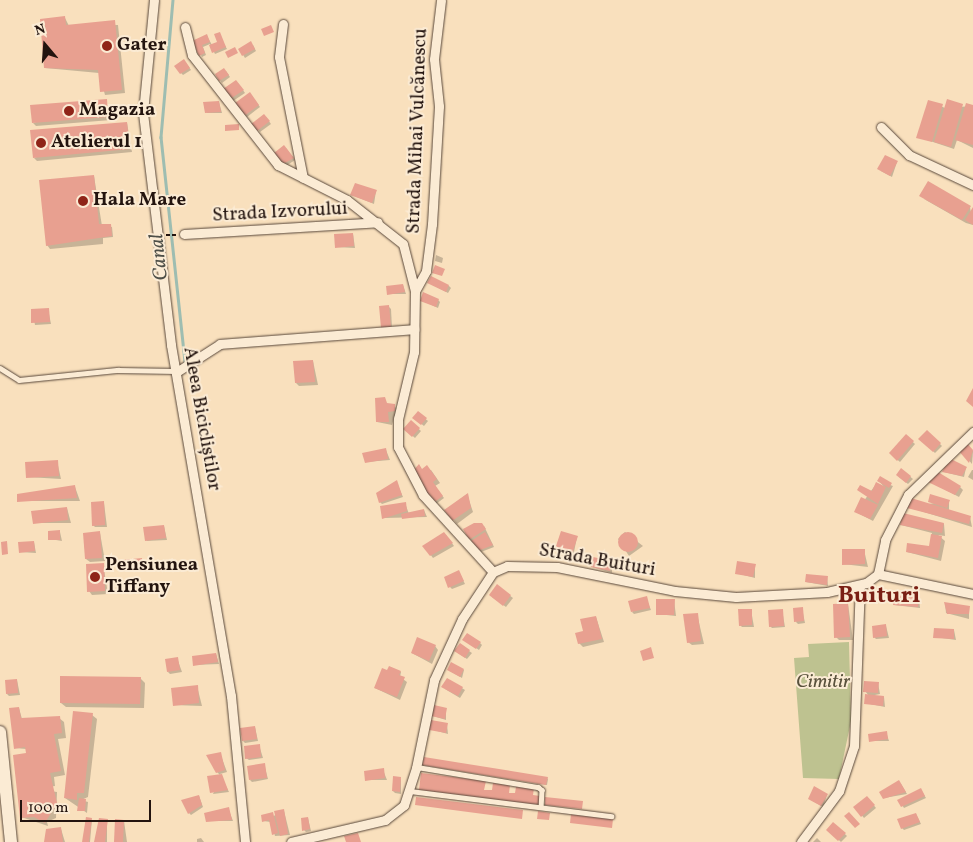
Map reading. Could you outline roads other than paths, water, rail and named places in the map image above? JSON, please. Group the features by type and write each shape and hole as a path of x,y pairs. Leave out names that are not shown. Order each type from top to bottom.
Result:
{"main road":[{"path":"0,740 4,803 12,842"}],"street":[{"name":"Aleea Bicicliștilor","path":"154,0 143,113 159,236 170,345 178,371 231,696 245,842"},
{"name":"Strada Mihai Vulcănescu","path":"415,291 426,271 432,224 439,106 434,59 441,0"},
{"path":"282,24 279,56 302,178"},
{"path":"185,27 192,55 278,165 378,222 403,244 415,291 413,362 397,428 401,456 423,494 493,572 462,619 434,680 417,767 404,805 389,818 291,842"},
{"path":"881,127 909,155 973,185"},
{"name":"Strada Izvorului","path":"184,234 378,222"},
{"path":"178,371 220,344 414,329"},
{"path":"973,432 928,472 908,496 886,540 878,574 973,594"},
{"name":"Strada Buituri","path":"493,572 507,566 556,567 676,591 736,597 826,592 860,585 878,574"},
{"path":"801,842 840,791 854,746 860,585"}],"lane":[{"path":"0,368 19,380 118,370 178,371"},
{"path":"417,767 538,786 543,792 541,807"},
{"path":"410,791 611,816"}],"waterway":[{"name":"Canal","path":"173,0 161,137 185,362"}],"place":[{"name":"Gater","path":"107,46"},
{"name":"Magazia","path":"69,111"},
{"name":"Atelierul 1","path":"41,143"},
{"name":"Hala Mare","path":"83,201"},
{"name":"Pensiunea Tiffany","path":"95,577"}],"district":[{"name":"Buituri","path":"879,597"}],"park label":[{"name":"Cimitir","path":"823,683"}]}
